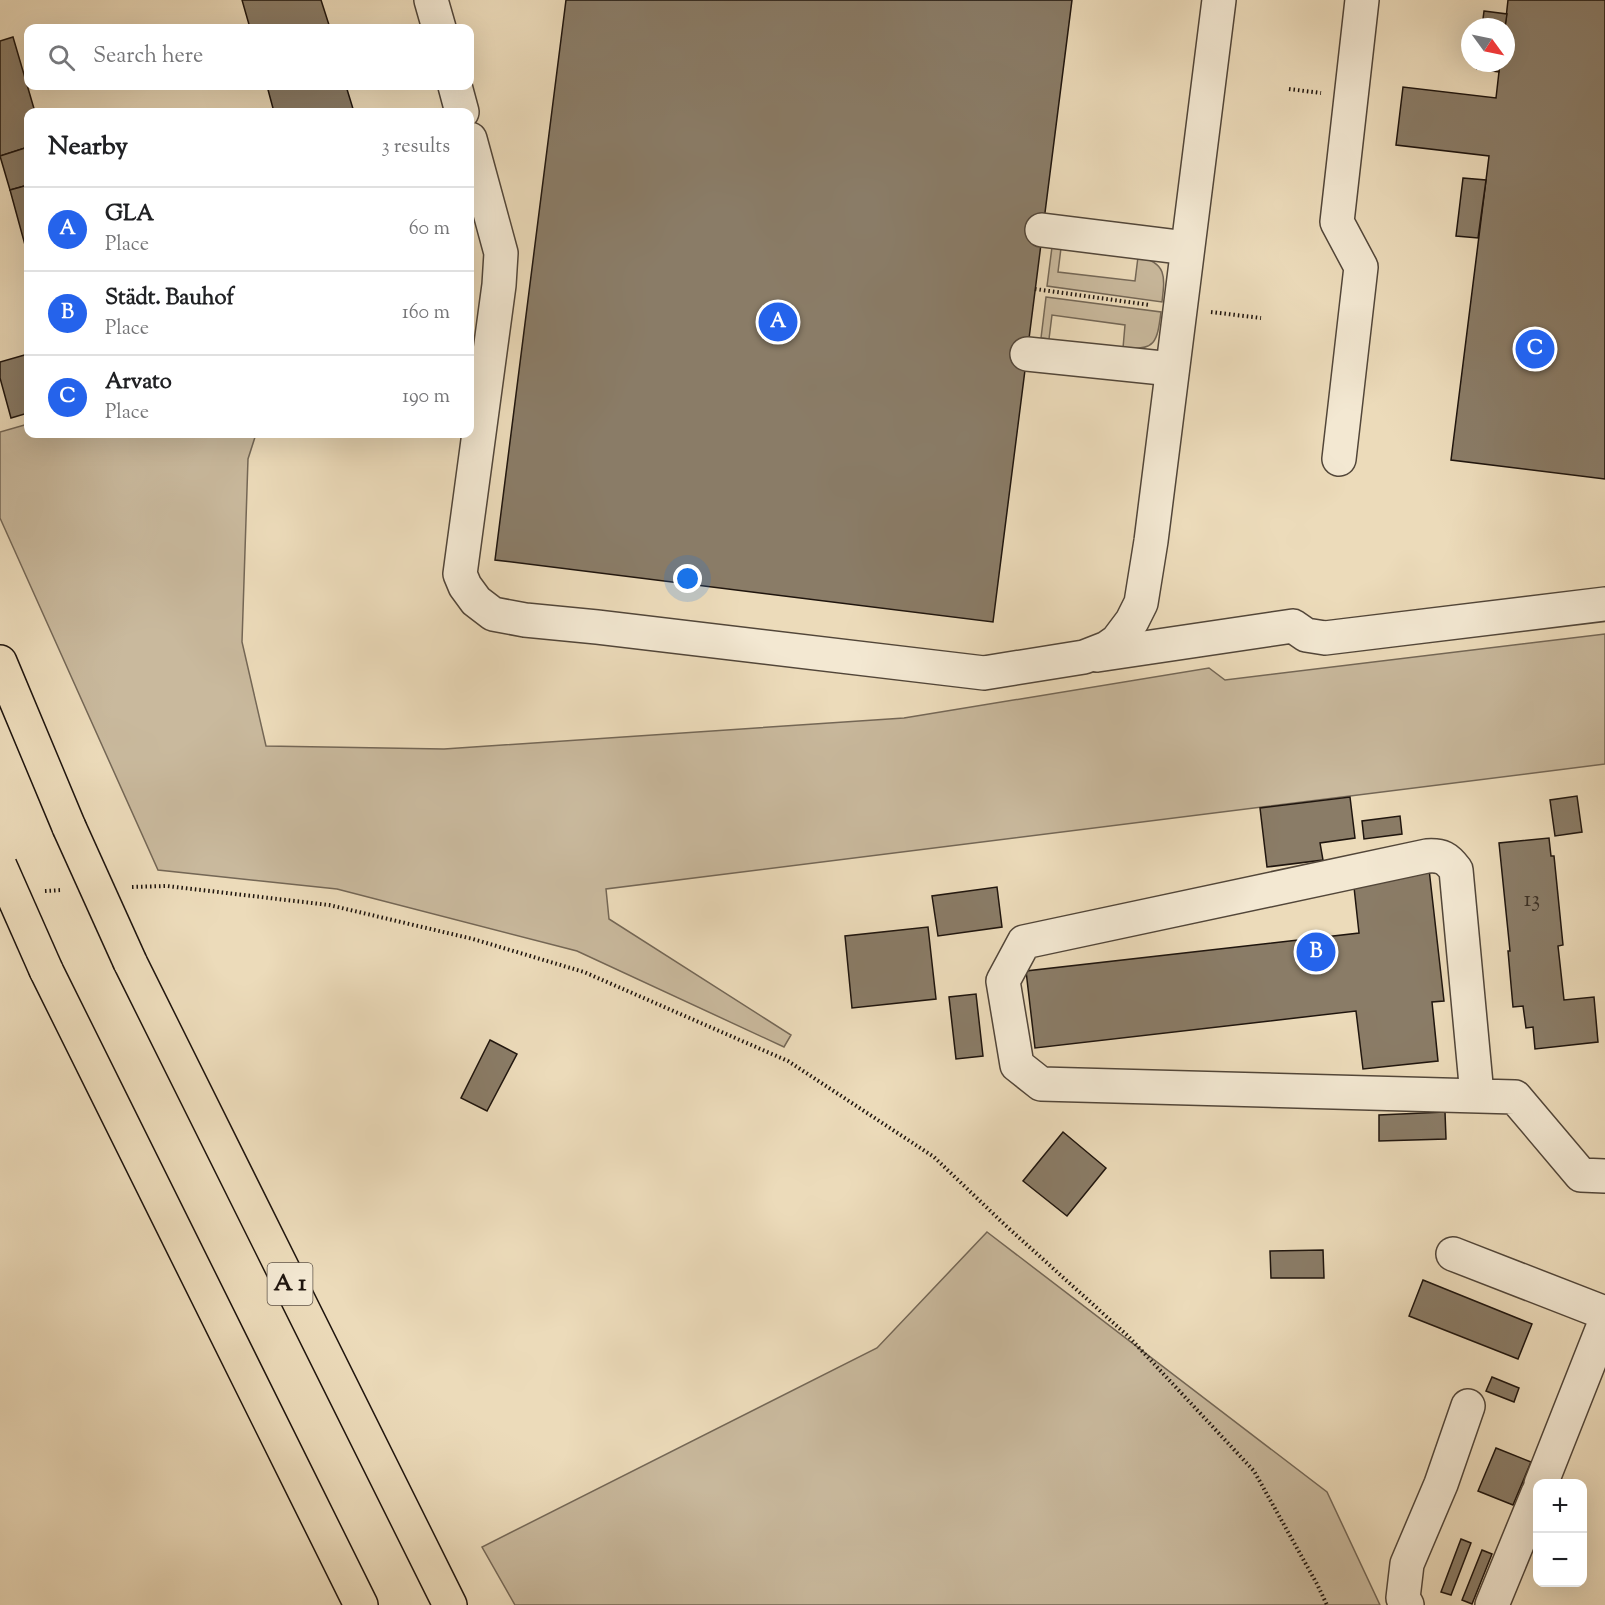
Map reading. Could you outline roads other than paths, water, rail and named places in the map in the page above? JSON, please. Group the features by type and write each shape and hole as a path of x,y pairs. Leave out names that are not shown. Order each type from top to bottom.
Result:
{"highway":[{"name":"A 1","path":"0,662 69,827 130,962 450,1605"},
{"path":"0,866 46,970 361,1605"}],"lane":[{"path":"431,0 438,24"},
{"path":"1084,657 1107,648 1117,641 1132,621 1141,603 1219,0"},
{"path":"1340,459 1361,267 1337,222 1362,0"},
{"path":"456,90 461,108"},
{"path":"474,154 501,253 500,285 460,574 465,586 476,601 493,614 525,620 984,673 1293,626 1306,635 1325,638 1605,604"},
{"path":"1042,230 1187,248"},
{"path":"1027,354 1172,369"},
{"path":"1477,1095 1456,870 1448,860 1437,855 1024,942 1004,981 1017,1065 1041,1084 1515,1097 1593,1175"},
{"path":"1453,1254 1605,1313"},
{"path":"1543,1479 1596,1373 1605,1322"},
{"path":"1407,1605 1403,1598 1407,1564 1441,1484 1468,1406"},
{"path":"1492,1605 1533,1505"}],"place":[{"name":"GLA","path":"778,322"},
{"name":"Arvato","path":"1535,349"},
{"name":"Städt. Bauhof","path":"1316,952"}]}
